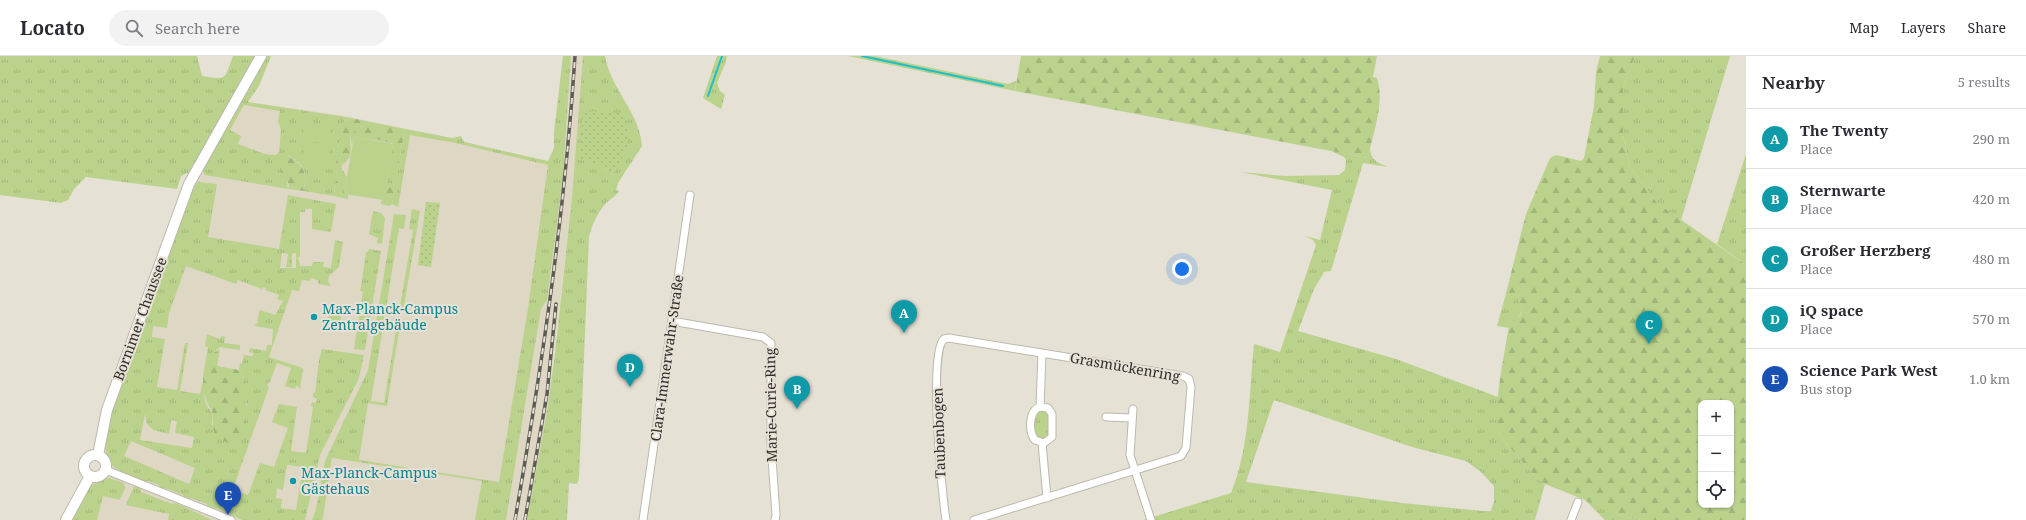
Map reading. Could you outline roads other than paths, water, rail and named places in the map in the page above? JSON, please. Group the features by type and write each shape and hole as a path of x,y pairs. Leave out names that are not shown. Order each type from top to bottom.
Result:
{"street":[{"name":"Bornimer Chaussee","path":"98,455 107,410 189,184 261,56"},
{"name":"Clara-Immerwahr-Straße","path":"643,520 690,196"},
{"name":"Marie-Curie-Ring","path":"672,321 763,337 771,343 771,444 776,514 775,520"},
{"name":"Grasmückenring","path":"939,346 941,341 949,338 1042,353 1182,376 1189,379 1191,387 1185,451 1178,457 974,520"},
{"name":"Taubenbogen","path":"939,346 938,432 946,520"},
{"path":"1040,407 1042,353"},
{"path":"1040,407 1048,408 1052,417 1052,437 1047,442 1042,443 1035,440 1032,434 1032,414 1035,409 1040,407"},
{"path":"1132,410 1130,449 1151,520"},
{"path":"1106,418 1132,418"},
{"path":"1042,443 1047,498"},
{"path":"98,455 105,461 106,470 99,477 90,476 85,471 84,464 88,458 98,455"},
{"path":"106,470 230,520"},
{"path":"66,520 90,476"},
{"path":"1571,520 1578,502"}],"waterway":[{"path":"708,96 722,56"},
{"path":"862,56 1003,86"}],"railway":[{"path":"515,520 543,347 559,231 571,114 575,56"},
{"path":"525,520 547,394 556,304"}],"place":[{"name":"Max-Planck-Campus Zentralgebäude","path":"314,317"},
{"name":"The Twenty","path":"904,333"},
{"name":"Großer Herzberg","path":"1649,344"},
{"name":"iQ space","path":"630,387"},
{"name":"Sternwarte","path":"797,409"},
{"name":"Max-Planck-Campus Gästehaus","path":"293,481"},
{"name":"Science Park West","path":"228,515"}]}
